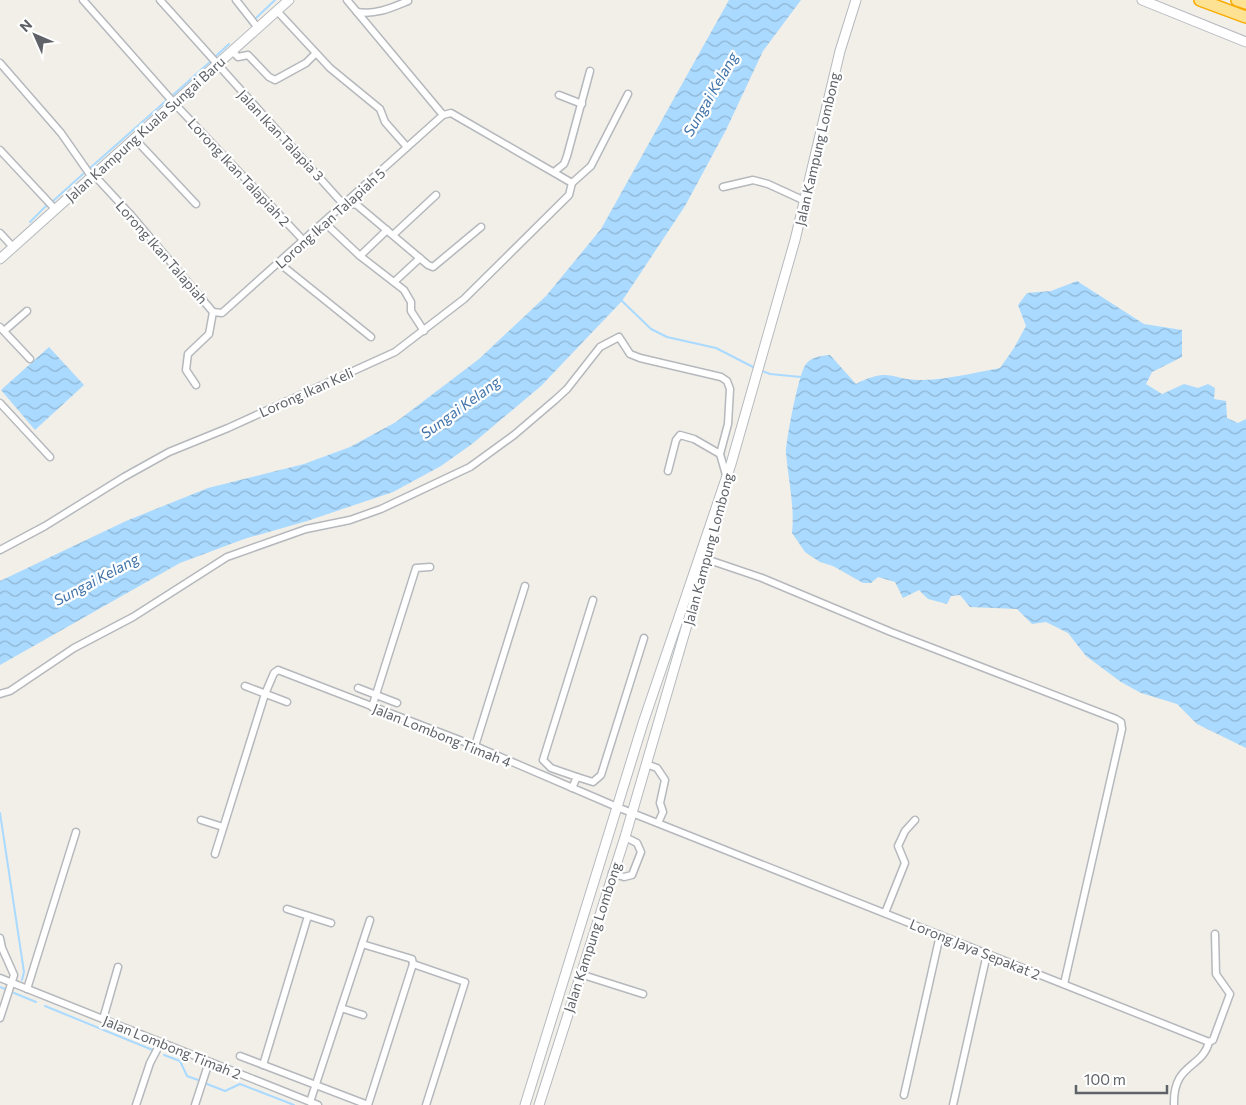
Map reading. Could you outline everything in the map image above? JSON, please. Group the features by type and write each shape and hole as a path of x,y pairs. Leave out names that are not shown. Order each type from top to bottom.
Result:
{"highway":[{"path":"1200,0 1246,17"},
{"path":"1237,0 1246,4"}],"street":[{"name":"Lorong Ikan Talapiah 2","path":"83,0 174,103 304,241"},
{"name":"Jalan Ikan Talapia 3","path":"160,0 217,65 346,204 357,205 420,258"},
{"path":"236,0 258,28"},
{"name":"Jalan Kampung Kuala Sungai Baru","path":"0,259 289,0"},
{"path":"347,0 443,115 451,113 572,182 584,175 591,166 628,94"},
{"path":"357,12 371,14 389,9 408,0"},
{"name":"Jalan Kampung Lombong","path":"525,1105 617,807 727,485 731,464 805,201 840,51 856,0"},
{"path":"1142,0 1246,42"},
{"path":"277,11 315,54 380,108 385,122 407,147"},
{"path":"233,52 238,57 249,56 269,78 275,80 306,63 315,54"},
{"name":"Lorong Ikan Talapiah","path":"0,63 61,133 92,175 130,214 213,312 209,334 188,354 186,370 196,384"},
{"path":"554,172 564,164 568,156 590,71"},
{"path":"559,95 582,104"},
{"name":"Lorong Ikan Talapiah 5","path":"213,312 222,313 325,223 443,115"},
{"path":"134,138 196,204"},
{"path":"0,150 55,209"},
{"path":"723,187 753,180 768,184 805,201"},
{"name":"Lorong Ikan Keli","path":"0,550 45,526 124,477 169,452 228,428 395,352 464,299 569,195 572,182"},
{"path":"360,256 436,195"},
{"path":"325,223 360,256 404,290 411,302 411,311 424,330"},
{"path":"394,282 420,258 428,265 438,265 481,227"},
{"path":"0,233 13,247"},
{"path":"279,264 371,337"},
{"path":"27,311 2,329 30,359"},
{"path":"0,694 10,691 74,648 133,616 227,557 306,529 350,520 380,509 470,467 514,435 555,400 567,389 600,347 618,337 630,354 721,377 727,381 730,388 728,424 720,454 726,476"},
{"path":"0,402 50,457"},
{"path":"668,471 676,440 680,435 694,439 720,454"},
{"name":"Jalan Kampung Lombong","path":"539,1105 625,837 726,476 731,464"},
{"path":"703,558 762,578 891,632 1121,722 1122,729 1064,984"},
{"path":"372,707 416,568 430,567"},
{"path":"475,746 525,586"},
{"path":"593,600 544,760 550,768 593,782 601,775 644,638"},
{"name":"Jalan Lombong Timah 4","path":"265,694 274,673 278,670 475,746 631,812"},
{"path":"245,686 287,702"},
{"path":"358,688 397,703"},
{"path":"215,854 265,694"},
{"path":"646,764 657,768 665,780 660,803 663,812 658,823"},
{"path":"572,788 577,778"},
{"name":"Lorong Jaya Sepakat 2","path":"631,812 1209,1042"},
{"path":"201,820 223,828"},
{"path":"885,913 905,862 898,846 905,831 915,820"},
{"path":"28,989 76,832"},
{"path":"612,874 624,878 632,875 641,852 637,843 625,837"},
{"path":"287,909 331,923"},
{"path":"263,1065 308,916"},
{"path":"312,1104 316,1085 370,920"},
{"path":"1174,1104 1174,1093 1182,1072 1207,1050 1209,1042 1213,1040 1230,994 1216,974 1214,934"},
{"path":"904,1094 940,935"},
{"path":"0,938 2,948 14,975 13,983 0,1018"},
{"path":"240,1056 368,1105 413,964 412,959 362,944"},
{"path":"953,1105 987,954"},
{"path":"413,964 465,982 426,1105"},
{"path":"103,1019 118,967"},
{"path":"580,974 643,994"},
{"name":"Jalan Lombong Timah 2","path":"0,978 312,1104"},
{"path":"341,1008 362,1014"},
{"path":"136,1105 150,1062 161,1042"},
{"path":"195,1105 209,1062"}],"water":[{"name":"Sungai Kelang","path":"729,0 801,0 763,51 726,130 685,206 622,301 541,386 472,444 441,466 393,492 307,521 244,539 180,563 0,665 0,581 126,521 208,488 304,464 350,447 396,422 479,359 546,296 601,229"},
{"path":"1077,281 1144,324 1182,330 1182,357 1152,372 1146,384 1162,394 1184,384 1198,388 1208,384 1215,388 1214,399 1226,401 1227,418 1238,423 1246,419 1246,748 1197,724 1177,704 1141,693 1121,682 1086,656 1068,633 1046,622 1032,624 1017,609 970,607 960,595 951,596 947,604 928,599 919,590 903,598 895,582 878,577 871,583 863,583 833,566 820,562 805,552 792,533 793,513 786,453 793,407 800,379 806,364 811,359 830,355 856,384 884,375 923,380 952,377 1000,368 1026,326 1018,305 1027,293 1051,291"},
{"path":"49,347 84,385 35,430 1,390"}],"waterway":[{"path":"255,19 275,0"},
{"path":"216,56 229,44"},
{"path":"173,95 211,61"},
{"path":"89,169 167,100"},
{"path":"52,202 83,174"},
{"path":"30,222 46,206"},
{"path":"620,299 651,329 667,337 716,348 755,368"},
{"path":"760,370 770,374 801,377"},
{"path":"0,813 24,972 22,980"},
{"path":"0,987 5,989"},
{"path":"14,993 36,1002"},
{"path":"45,1006 155,1051"},
{"path":"164,1055 180,1061 187,1076 198,1080"},
{"path":"207,1084 225,1091 240,1084 294,1105"}]}
